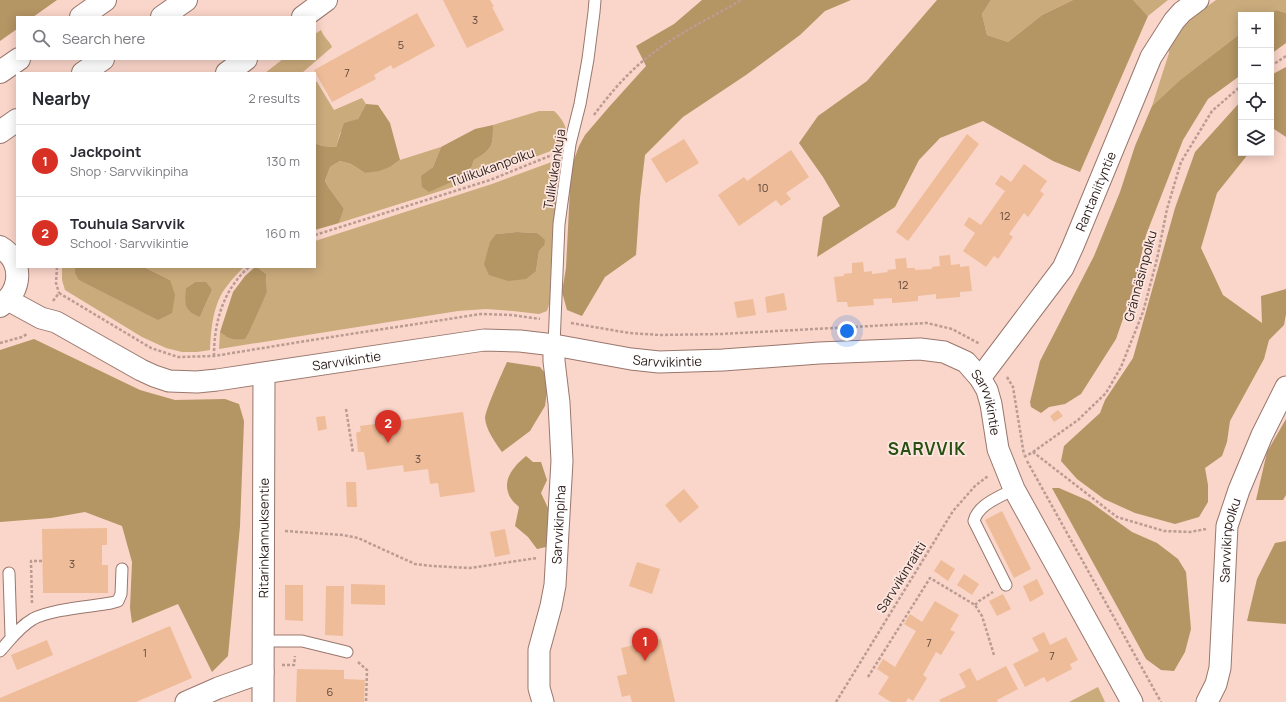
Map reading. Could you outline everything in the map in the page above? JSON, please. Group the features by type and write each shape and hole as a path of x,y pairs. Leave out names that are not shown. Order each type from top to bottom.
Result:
{"main road":[{"path":"82,16 105,0"},
{"path":"163,16 186,0"},
{"path":"304,16 326,0"},
{"path":"0,72 18,60"},
{"path":"84,72 102,60"},
{"path":"228,72 245,60"},
{"path":"0,132 16,121"},
{"path":"4,303 14,292 17,282 15,264 9,251"}],"street":[{"name":"Rantaniityntie","path":"980,378 1062,268 1074,246 1151,57 1174,21 1182,12 1198,0"},
{"name":"Sarvvikintie","path":"4,303 41,318 56,322 141,370 169,381 197,382 264,374 484,340 520,341 554,345 631,359 659,362 920,349 944,352 966,362 980,378 987,390 998,450 1014,489 1132,702"},
{"name":"Sarvvikinpiha","path":"543,702 539,688 539,650 555,585 562,461 554,345"},
{"name":"Ritarinkannuksentie","path":"263,702 271,668 263,642 264,374"},
{"name":"Sarvvikinpolku","path":"1207,702 1216,684 1220,668 1227,526 1239,490 1262,435 1286,386"},
{"path":"186,702 271,668"}],"lane":[{"name":"Tulikukankuja","path":"554,345 559,224 570,144 580,104 588,59 595,0"},
{"path":"1006,585 974,521 976,514 981,508 1014,489"},
{"path":"0,651 11,636 32,620 43,615 118,601 121,594 122,569"},
{"path":"9,573 11,636"},
{"path":"263,642 302,642 347,652"}],"path":[{"path":"592,118 614,88 652,53 685,32 742,0"},
{"path":"1274,64 1286,56"},
{"name":"Grännäsinpolku","path":"1033,452 1078,420 1106,393 1121,368 1143,312 1157,259 1167,209 1181,162 1212,111 1238,89"},
{"name":"Tulikukanpolku","path":"316,235 490,180 549,156 570,144"},
{"path":"57,268 56,283 59,293 151,348 178,357 214,356 481,314 512,315 556,320 629,333 660,335 721,334 927,324 952,328 984,346 996,358 1013,387 1024,457 1161,702"},
{"path":"214,356 215,328 220,308 229,290 248,268"},
{"path":"0,343 22,337 31,331"},
{"path":"346,409 352,453"},
{"path":"1018,460 1033,452 1117,516 1164,531 1190,532 1204,530 1215,526 1227,526"},
{"name":"Sarvvikinraitti","path":"836,702 953,511 975,486 993,472"},
{"path":"263,531 343,535 358,538 415,564 432,566 470,568 557,555"},
{"path":"32,620 31,561 42,561"},
{"path":"868,677 930,578 975,605 982,616 994,655"},
{"path":"975,605 979,600 1006,585"},
{"path":"347,652 367,670 366,702"},
{"path":"271,668 294,665 295,655"}],"shaded area":[{"path":"0,0 57,0 34,16 16,16 16,30 0,41"},
{"path":"702,0 851,0 825,11 800,35 746,75 683,117 645,155 636,255 605,277 582,316 567,310 562,292 566,268 571,168 579,146 585,135 646,66 636,46 674,24"},
{"path":"937,0 991,0 982,14 987,35 1008,42 1042,15 1073,0 1133,0 1148,16 1080,172 1053,161 983,121 940,138 919,160 895,207 817,257 823,217 840,206 823,177 799,143 818,116 867,81"},
{"path":"991,0 1073,0 1042,15 1008,42 987,35 982,14"},
{"path":"1133,0 1168,0 1148,16"},
{"path":"1216,0 1286,0 1286,13 1276,10 1273,12 1238,12 1238,35 1180,80 1152,106 1169,53 1167,45 1194,16"},
{"path":"1276,10 1286,13 1286,43 1274,52 1274,12 1273,12"},
{"path":"321,30 332,47 303,72 266,72 282,60 316,60 316,33"},
{"path":"1238,35 1238,77 1208,99 1183,140 1146,235 1134,287 1116,339 1081,394 1065,404 1049,407 1041,413 1031,407 1030,402 1040,361 1094,256 1120,192 1135,146 1152,106 1180,80"},
{"path":"1286,67 1286,137 1274,129 1274,73"},
{"path":"316,82 334,110 362,98 366,104 358,119 340,133 336,147 322,146 316,143"},
{"path":"366,104 378,105 390,123 400,160 390,167 379,171 365,173 351,164 340,161 330,167 325,181 344,209 339,223 316,230 316,143 322,146 336,147 344,123 358,119"},
{"path":"1238,104 1238,156 1247,156 1217,193 1201,248 1223,295 1262,323 1261,296 1286,289 1286,314 1284,325 1269,340 1264,359 1230,421 1227,442 1222,456 1205,468 1208,485 1208,502 1199,517 1175,524 1135,513 1104,499 1077,479 1061,461 1064,446 1100,413 1105,400 1133,358 1175,208 1195,152"},
{"path":"539,111 554,111 565,125 567,134 566,138 563,144 556,149 469,182 339,223 344,209 325,181 330,167 340,161 351,164 365,173 390,167 400,160 441,147 433,167 421,177 469,174 474,160 485,153 491,146 493,125"},
{"path":"493,125 491,146 485,153 474,160 469,174 429,192 422,187 421,176 433,167 441,147 475,129"},
{"path":"557,160 562,164 563,172 551,265 550,302 547,311 539,314 486,309 458,311 219,349 220,332 225,336 257,311 267,292 266,274 258,268 316,268 316,241 492,184","holes":["517,232 537,233 544,246 539,251 536,271 496,234"]},
{"path":"517,232 537,233 545,240 544,246 539,251 536,271 526,279 508,281 489,275 484,264 490,242 496,234"},
{"path":"62,268 75,268 75,273 170,280 146,268 243,268 229,283 219,300 212,325 210,350 197,352 182,352 166,348 142,337 65,290 62,280","holes":["195,282 212,290 200,317 185,302 186,288"]},
{"path":"75,268 146,268 170,280 175,295 172,313 158,320 79,280 75,273"},
{"path":"254,268 258,268 266,274 267,292 245,339 229,338 220,332 233,292 245,276"},
{"path":"195,282 206,282 212,290 200,317 188,309 185,302 186,288"},
{"path":"34,339 140,390 175,400 225,399 239,404 244,421 240,526 228,656 212,672 178,604 132,623 130,608 132,562 122,526 85,512 51,518 0,522 0,350"},
{"path":"507,362 540,367 549,378 545,406 530,431 502,452 489,431 485,418 491,399"},
{"path":"1286,419 1286,495 1283,500 1256,500 1267,452"},
{"path":"526,456 533,462 541,462 547,480 541,493 555,523 547,534 546,547 537,549 528,537 515,526 519,507 511,498 507,485 513,469"},
{"path":"1052,488 1059,488 1089,501 1132,532 1157,543 1178,559 1186,572 1191,629 1185,652 1174,671 1161,670 1146,659"},
{"path":"1286,541 1286,624 1247,621 1257,579 1275,543"},
{"path":"1098,687 1105,702 1069,702"}],"building":[{"path":"443,0 490,0 504,30 467,48"},
{"path":"417,13 435,46 393,69 391,65 374,75 376,79 332,102 314,70"},
{"path":"967,134 979,144 908,241 896,232"},
{"path":"684,139 699,163 666,183 651,159"},
{"path":"791,150 809,177 786,193 791,199 781,206 776,200 739,226 718,195 744,177 747,181"},
{"path":"1024,164 1047,181 1040,191 1044,194 1028,217 1024,213 1009,234 1013,237 998,259 994,256 986,267 963,251 975,233 964,225 969,217 981,225 1005,191 995,184 1001,175 1011,182"},
{"path":"950,255 951,265 960,264 960,267 969,266 972,291 960,292 960,297 936,299 936,294 918,296 918,301 892,303 892,298 873,299 874,305 848,307 847,302 837,302 834,277 852,273 852,263 863,262 864,272 872,271 872,274 888,272 887,270 896,269 895,259 906,258 907,268 915,268 915,270 932,269 932,267 940,266 939,256"},
{"path":"784,293 787,310 767,313 765,297"},
{"path":"753,299 756,315 737,318 734,302"},
{"path":"1058,410 1063,416 1054,422 1050,416"},
{"path":"463,412 475,492 440,497 438,483 430,484 428,469 404,472 403,465 367,470 364,452 358,452 356,433 361,431 360,426"},
{"path":"325,416 327,429 318,431 316,417"},
{"path":"346,482 356,482 357,507 347,507"},
{"path":"684,489 699,507 680,523 665,505"},
{"path":"1002,511 1031,569 1014,578 985,520"},
{"path":"107,528 107,545 102,545 102,565 108,565 108,593 43,593 42,529"},
{"path":"505,529 510,554 495,557 490,532"},
{"path":"941,560 955,569 948,581 934,571"},
{"path":"637,562 660,569 652,594 629,586"},
{"path":"964,574 979,584 972,595 957,585"},
{"path":"1037,579 1044,594 1030,602 1023,586"},
{"path":"351,584 385,585 385,605 351,604"},
{"path":"285,585 303,585 303,621 285,620"},
{"path":"326,586 344,586 343,636 325,635"},
{"path":"1003,594 1011,609 997,616 989,601"},
{"path":"935,601 959,615 950,630 955,632 941,655 936,652 923,675 927,678 913,701 908,698 906,702 891,702 878,694 889,677 877,669 883,659 895,667 916,631 904,624 910,614 922,622"},
{"path":"170,626 192,678 136,702 0,702 0,698"},
{"path":"1044,632 1050,645 1066,637 1078,660 1070,664 1072,669 1047,682 1044,677 1025,687 1013,664 1039,651 1032,638"},
{"path":"661,639 675,702 632,702 630,695 622,697 617,676 627,674 621,648"},
{"path":"47,640 53,655 17,670 11,655"},
{"path":"1006,666 1018,689 997,700 998,702 941,702 939,700 966,687 959,674 970,668 977,681"},
{"path":"297,669 344,670 344,679 365,680 364,702 296,702"}],"place":[{"name":"Touhula Sarvvik","path":"388,443"},
{"name":"Jackpoint","path":"645,661"}],"district":[{"name":"SARVVIK","path":"927,448"}]}
